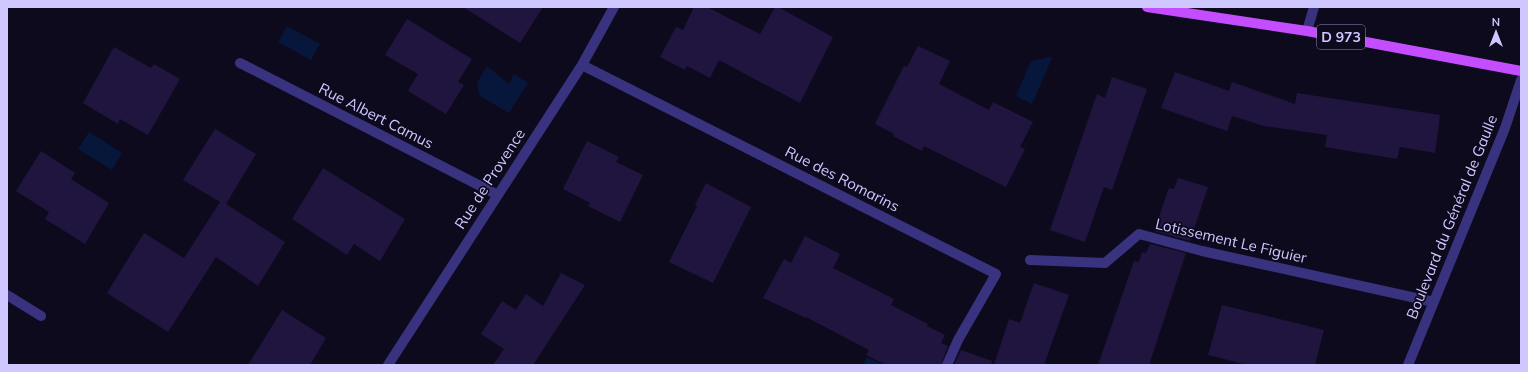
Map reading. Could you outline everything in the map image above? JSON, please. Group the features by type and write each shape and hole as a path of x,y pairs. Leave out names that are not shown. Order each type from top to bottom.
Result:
{"main road":[{"name":"D 973","path":"1147,7 1306,31 1521,71"}],"street":[{"name":"Rue de Provence","path":"388,365 582,65 614,7"},
{"path":"1306,31 1314,7"},
{"name":"Rue Albert Camus","path":"240,64 498,195"},
{"name":"Rue des Romarins","path":"582,65 996,274 958,340 947,365"},
{"name":"Boulevard du Général de Gaulle","path":"1408,365 1505,128 1521,80"},
{"name":"Lotissement Le Figuier","path":"1030,260 1105,263 1139,234 1202,251 1434,302"},
{"path":"7,295 40,316"}],"water":[{"path":"287,26 320,44 311,60 278,42"},
{"path":"1050,57 1052,58 1032,104 1016,96 1031,61"},
{"path":"487,66 509,84 514,74 528,83 509,113 480,96 477,83"},
{"path":"89,132 122,153 112,170 78,149"},
{"path":"867,357 884,365 863,365"}],"building":[{"path":"463,7 543,7 520,43"},
{"path":"694,7 707,7 760,34 775,7 778,7 833,37 800,103 719,60 710,78 687,66 685,70 660,57 676,27 683,30"},
{"path":"407,19 472,59 458,82 464,85 446,114 408,91 418,74 385,55"},
{"path":"918,46 950,61 939,84 989,110 993,102 1033,122 1020,147 1025,149 1006,187 924,146 922,151 893,136 894,134 875,124 904,66 907,67"},
{"path":"114,47 151,68 154,64 180,79 148,135 120,119 118,124 83,103"},
{"path":"1175,72 1229,91 1232,82 1295,104 1297,93 1440,115 1435,153 1400,147 1397,159 1325,147 1327,135 1264,126 1232,116 1227,131 1161,108"},
{"path":"1112,77 1147,89 1112,190 1104,187 1085,242 1050,230 1097,94 1105,98"},
{"path":"215,129 256,154 226,204 285,242 258,286 216,257 168,332 107,293 144,233 184,258 220,202 183,180"},
{"path":"587,141 619,157 616,162 643,175 620,222 588,206 590,203 563,189"},
{"path":"41,151 75,173 71,179 109,203 85,244 45,219 49,212 16,191"},
{"path":"323,168 405,219 380,261 354,244 347,255 292,219"},
{"path":"1178,178 1208,187 1190,241 1154,231 1169,188 1174,189"},
{"path":"706,183 751,207 713,283 669,262 697,206 695,205"},
{"path":"805,236 840,254 833,268 894,299 891,305 928,324 927,326 945,335 941,343 948,346 941,365 887,365 866,355 869,350 806,317 763,298 784,259 791,263"},
{"path":"1150,244 1186,253 1149,365 1098,365 1134,261 1139,262 1142,252 1146,253"},
{"path":"561,273 585,285 533,365 493,365 504,349 481,334 502,301 516,310 526,294 543,306"},
{"path":"1034,283 1069,295 1044,365 994,365 1009,319 1020,323"},
{"path":"1222,305 1324,330 1315,365 1248,365 1208,355"},
{"path":"282,310 326,338 310,365 248,365"},
{"path":"961,350 992,361 991,365 954,365"}]}
